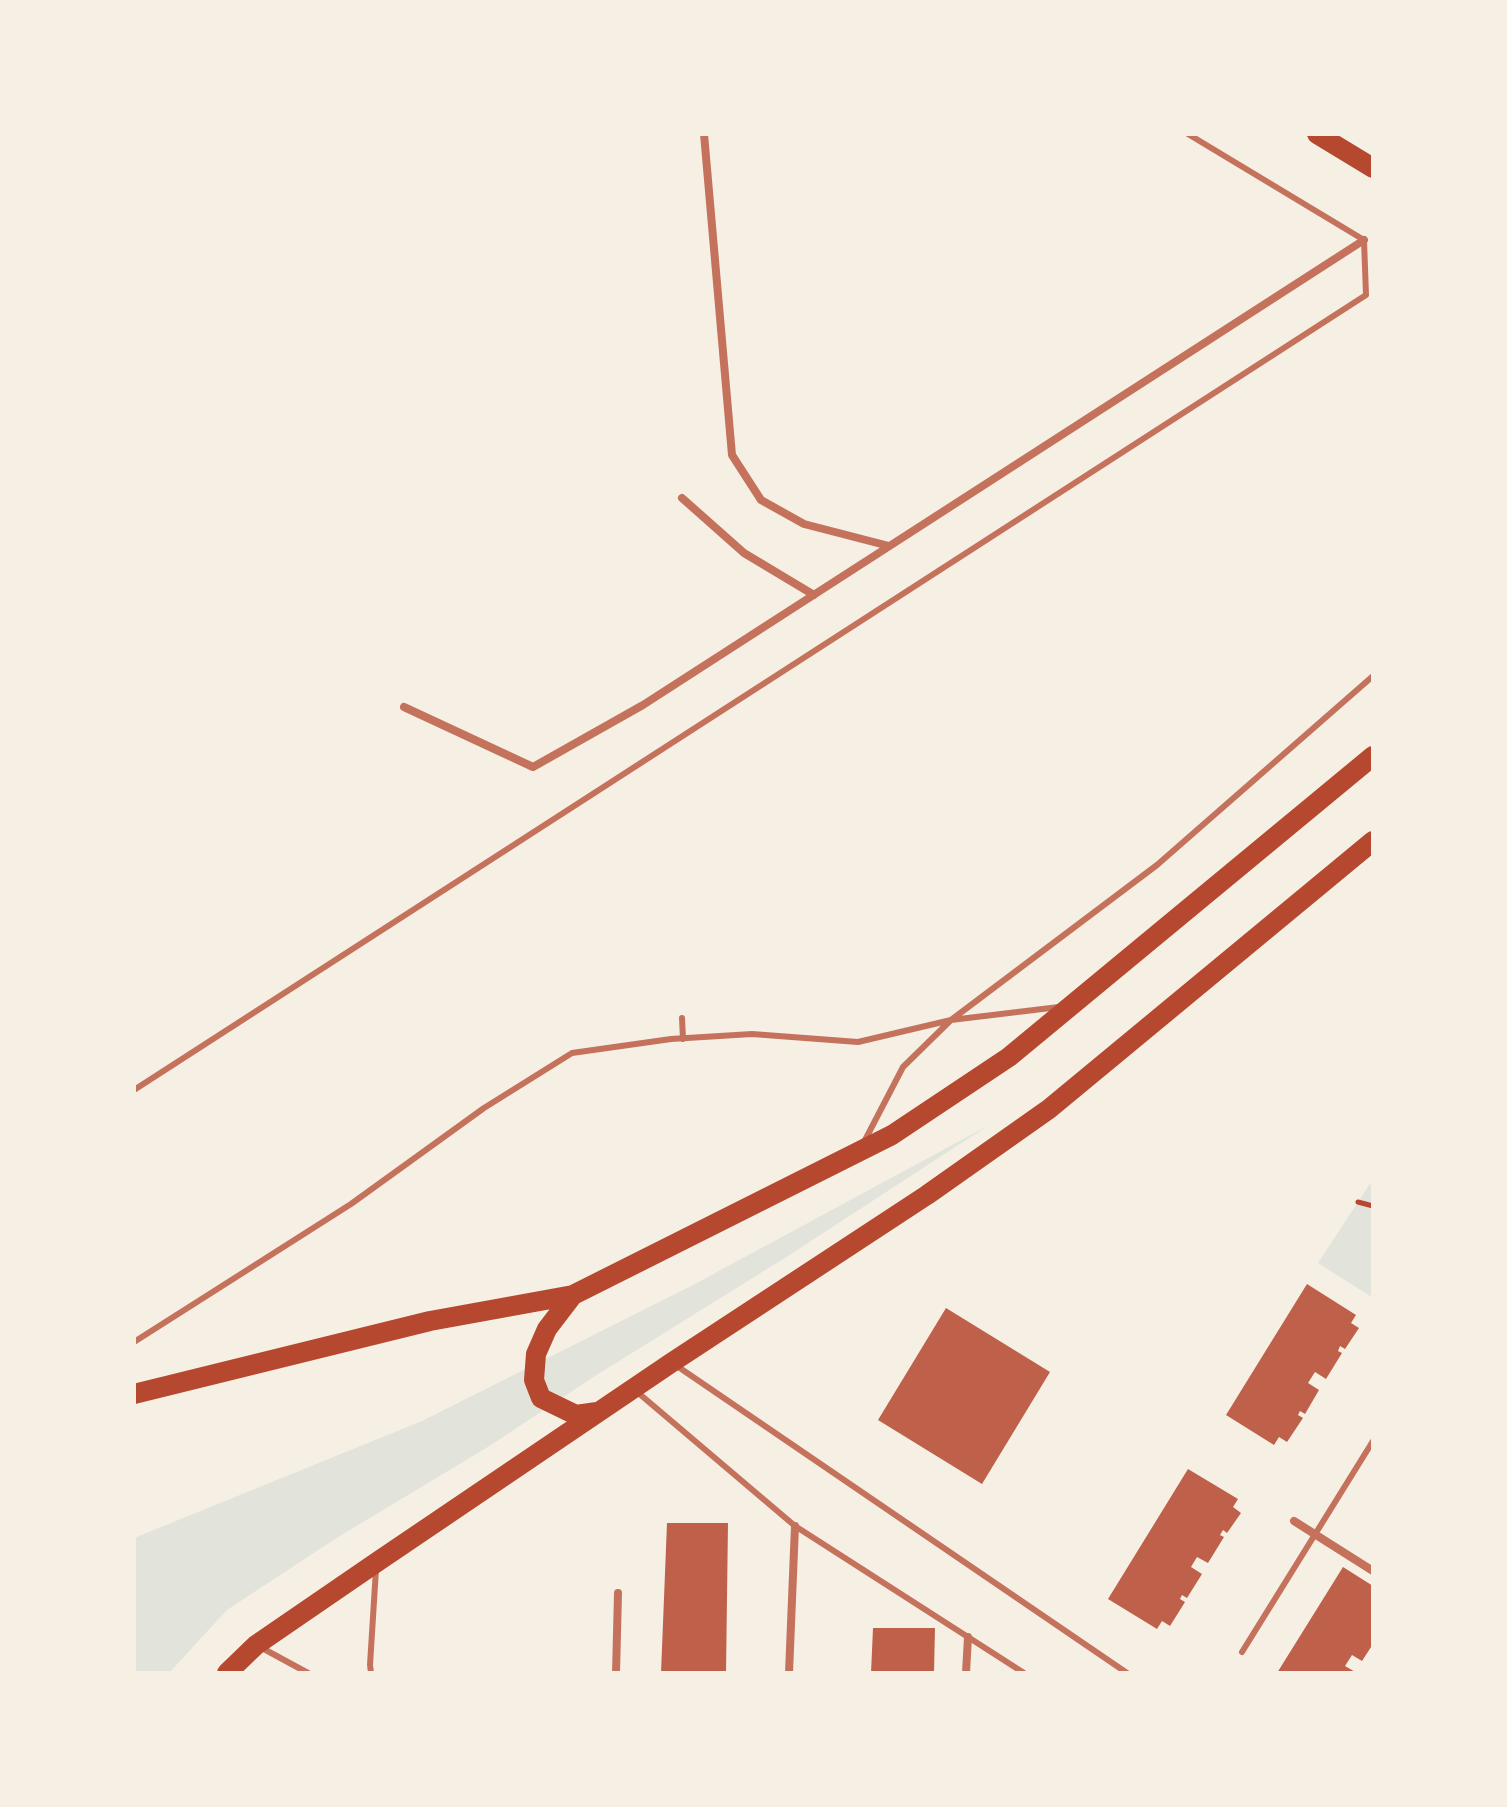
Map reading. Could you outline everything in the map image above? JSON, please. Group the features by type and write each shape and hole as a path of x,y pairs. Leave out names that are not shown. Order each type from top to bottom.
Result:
{"main road":[{"path":"1317,134 1373,168"},
{"path":"134,1394 430,1321 573,1295 892,1135 1009,1057 1373,756"},
{"path":"227,1673 256,1645 671,1363 927,1195 1049,1109 1373,841"},
{"path":"573,1295 547,1329 536,1354 534,1380 541,1398 576,1415 600,1411"}],"street":[{"path":"704,134 732,455 761,500 804,524 889,546"},
{"path":"404,707 533,767 643,705 1364,240"},
{"path":"682,498 744,553 814,595"},
{"path":"1294,1521 1373,1571"},
{"path":"789,1673 795,1526"},
{"path":"616,1673 618,1593"},
{"path":"966,1673 968,1637"}],"lane":[{"path":"134,1090 1366,295 1364,240 1188,134"},
{"path":"860,1150 903,1067 951,1020 1157,865 1373,676"},
{"path":"134,1342 351,1204 484,1108 572,1053 752,1034 858,1042 951,1020 1070,1006"},
{"path":"682,1018 683,1039"},
{"path":"671,1363 1127,1673"},
{"path":"633,1389 795,1526 1024,1673"},
{"path":"1242,1652 1373,1441"},
{"path":"371,1673 377,1562"},
{"path":"239,1673 256,1645 308,1673"}],"path":[{"path":"1358,1202 1373,1206"}],"shaded area":[{"path":"989,1125 788,1256 491,1445 335,1539 227,1610 169,1673 134,1673 134,1538 422,1421 693,1285"},
{"path":"1373,1179 1373,1298 1318,1263"}],"building":[{"path":"1307,1284 1356,1315 1351,1323 1359,1328 1345,1349 1340,1346 1338,1351 1342,1353 1326,1379 1315,1372 1308,1383 1319,1390 1305,1414 1300,1411 1298,1415 1303,1418 1287,1442 1279,1437 1274,1445 1226,1415"},
{"path":"946,1308 1050,1372 982,1484 878,1420"},
{"path":"1188,1469 1238,1499 1233,1507 1241,1513 1227,1533 1223,1530 1220,1535 1224,1537 1208,1563 1197,1557 1191,1567 1202,1574 1187,1598 1182,1595 1180,1599 1185,1602 1170,1626 1162,1621 1157,1629 1108,1599"},
{"path":"667,1523 728,1523 726,1673 661,1673"},
{"path":"1343,1567 1373,1586 1373,1644 1362,1661 1352,1655 1345,1666 1357,1673 1277,1673"},
{"path":"873,1628 935,1628 934,1673 871,1673"}]}
